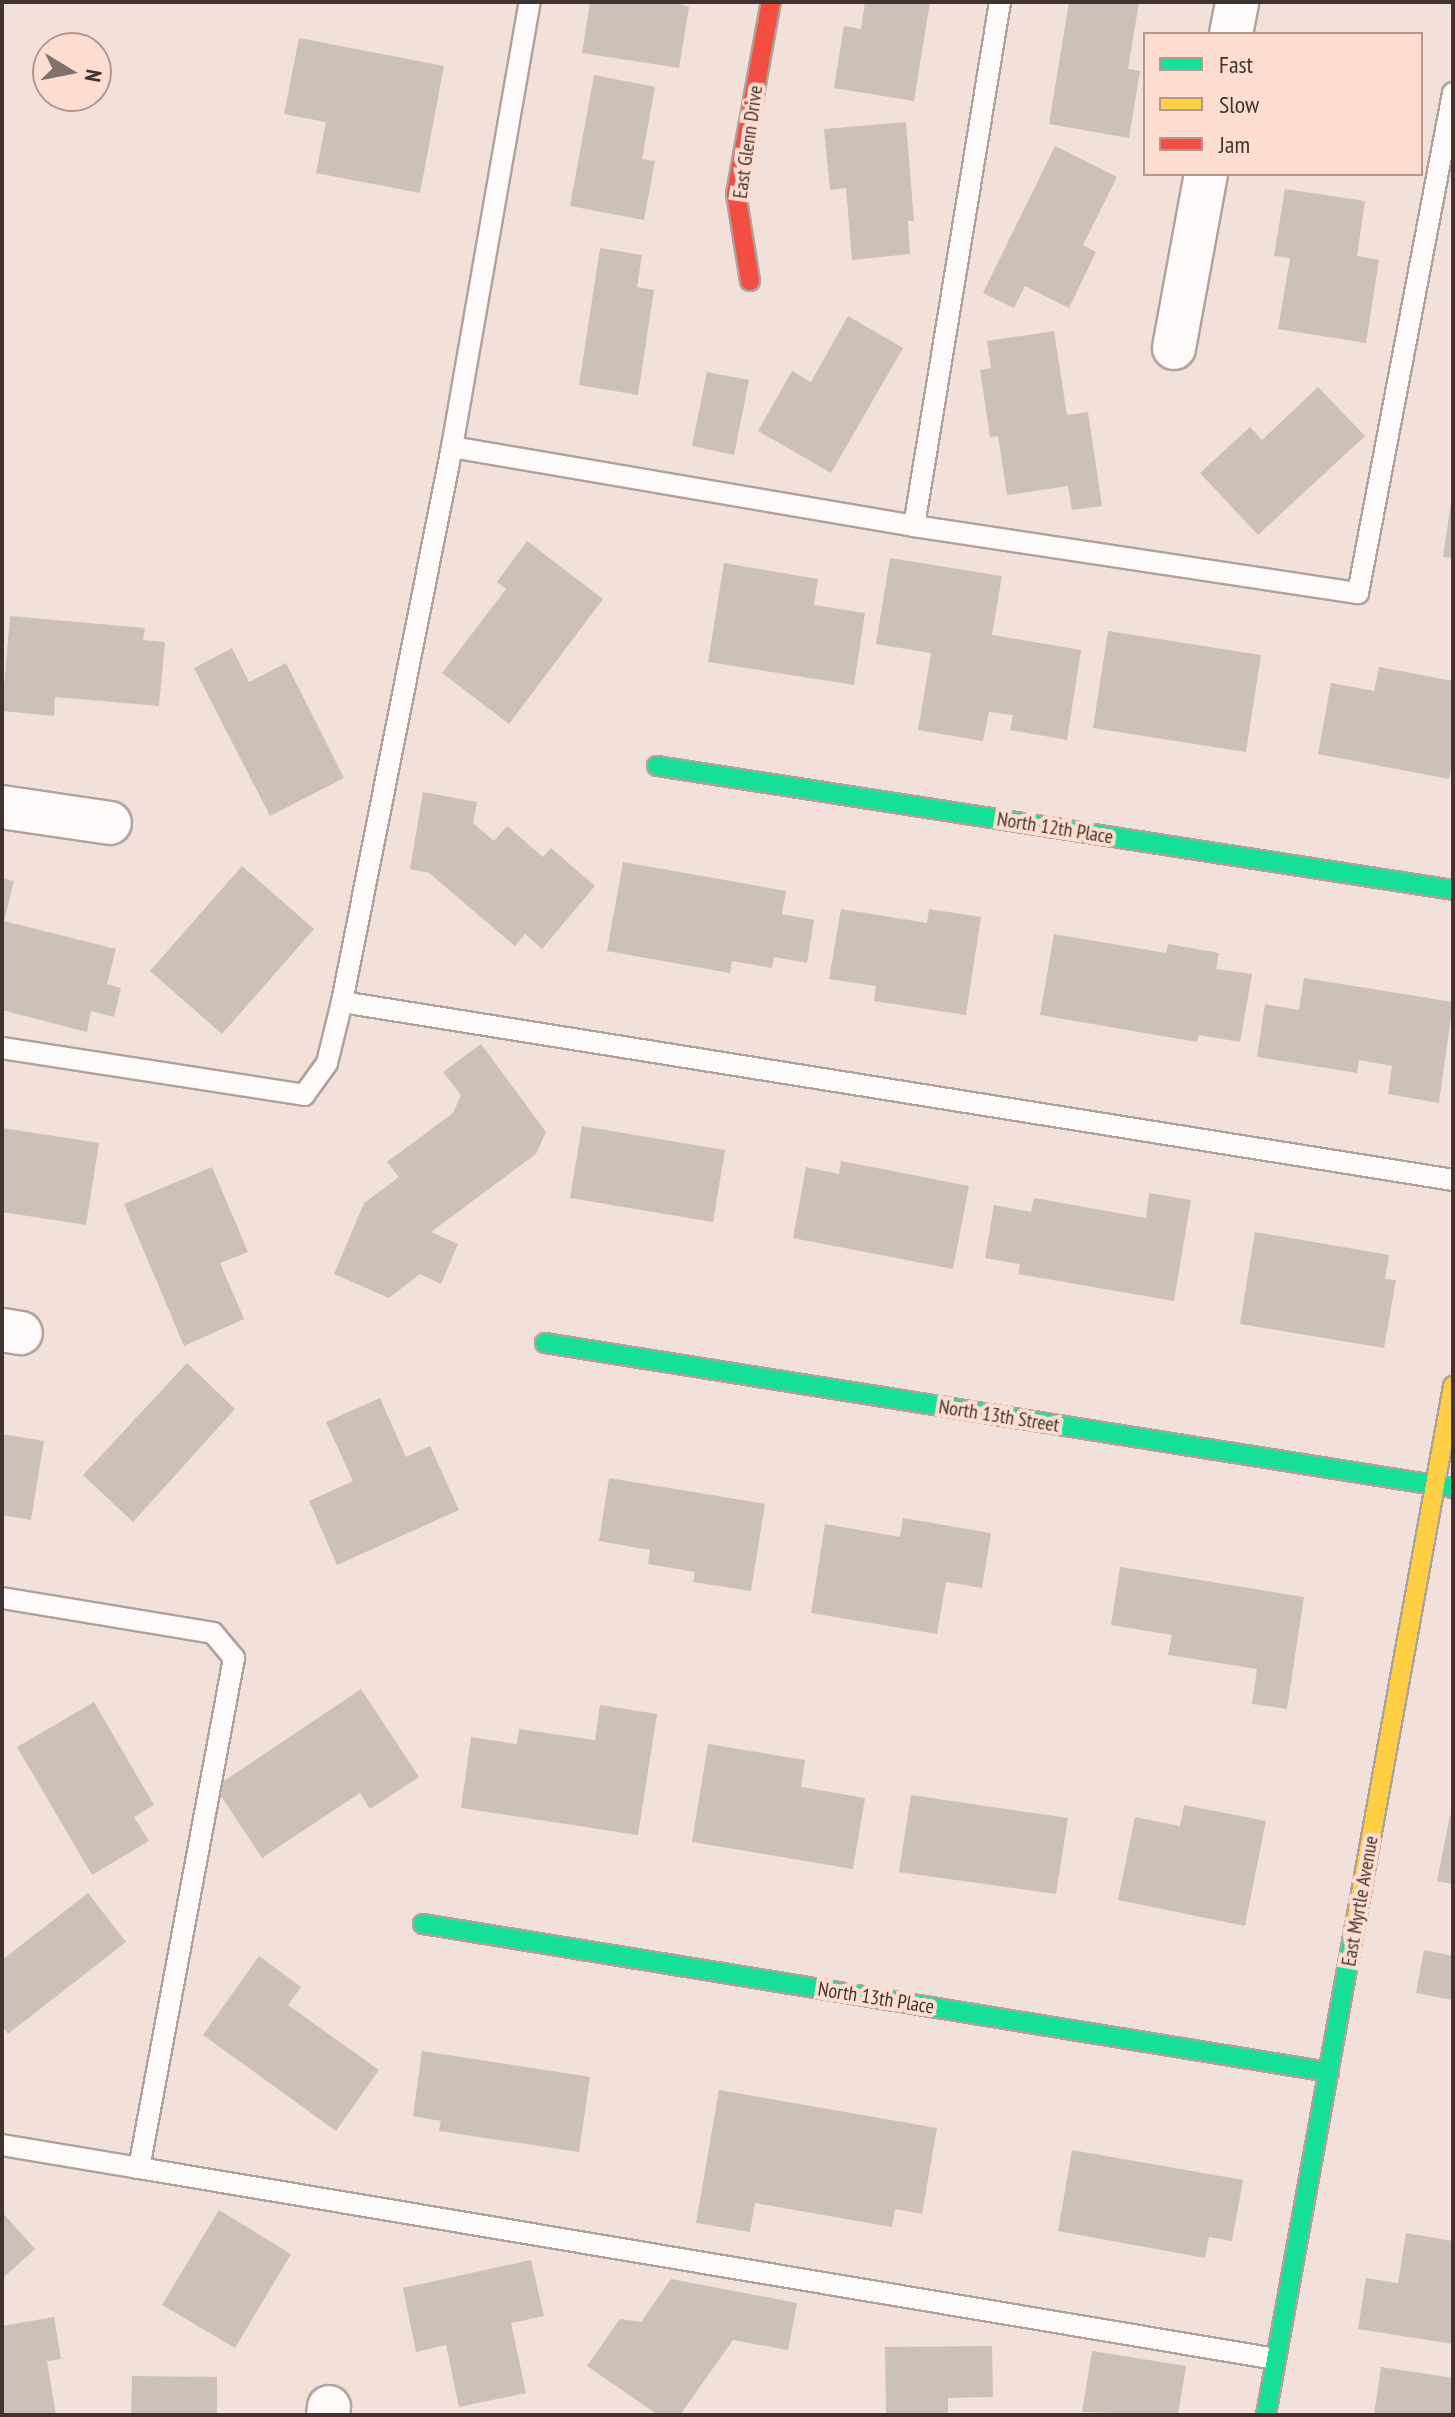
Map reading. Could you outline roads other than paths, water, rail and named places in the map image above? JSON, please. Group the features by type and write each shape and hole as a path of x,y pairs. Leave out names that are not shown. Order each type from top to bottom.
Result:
{"street":[{"name":"East Glenn Drive","path":"750,281 736,194 771,2"},
{"path":"1231,32 1237,2"},
{"path":"1174,348 1206,176"},
{"name":"North 12th Place","path":"657,766 1453,890"},
{"path":"2,807 110,823"},
{"name":"North 13th Street","path":"545,1343 1444,1487"},
{"name":"East Myrtle Avenue","path":"1266,2415 1329,2072 1444,1487 1453,1386"},
{"name":"North 13th Place","path":"423,1924 1329,2072"}],"lane":[{"path":"2,1048 304,1095 327,1063 342,1002 452,447 530,2"},
{"path":"914,526 1000,2"},
{"path":"452,447 914,526 1358,593 1453,93"},
{"path":"342,1002 1453,1180"},
{"path":"2,1598 213,1633 234,1658 139,2168"},
{"path":"2,2145 1275,2359"}]}
